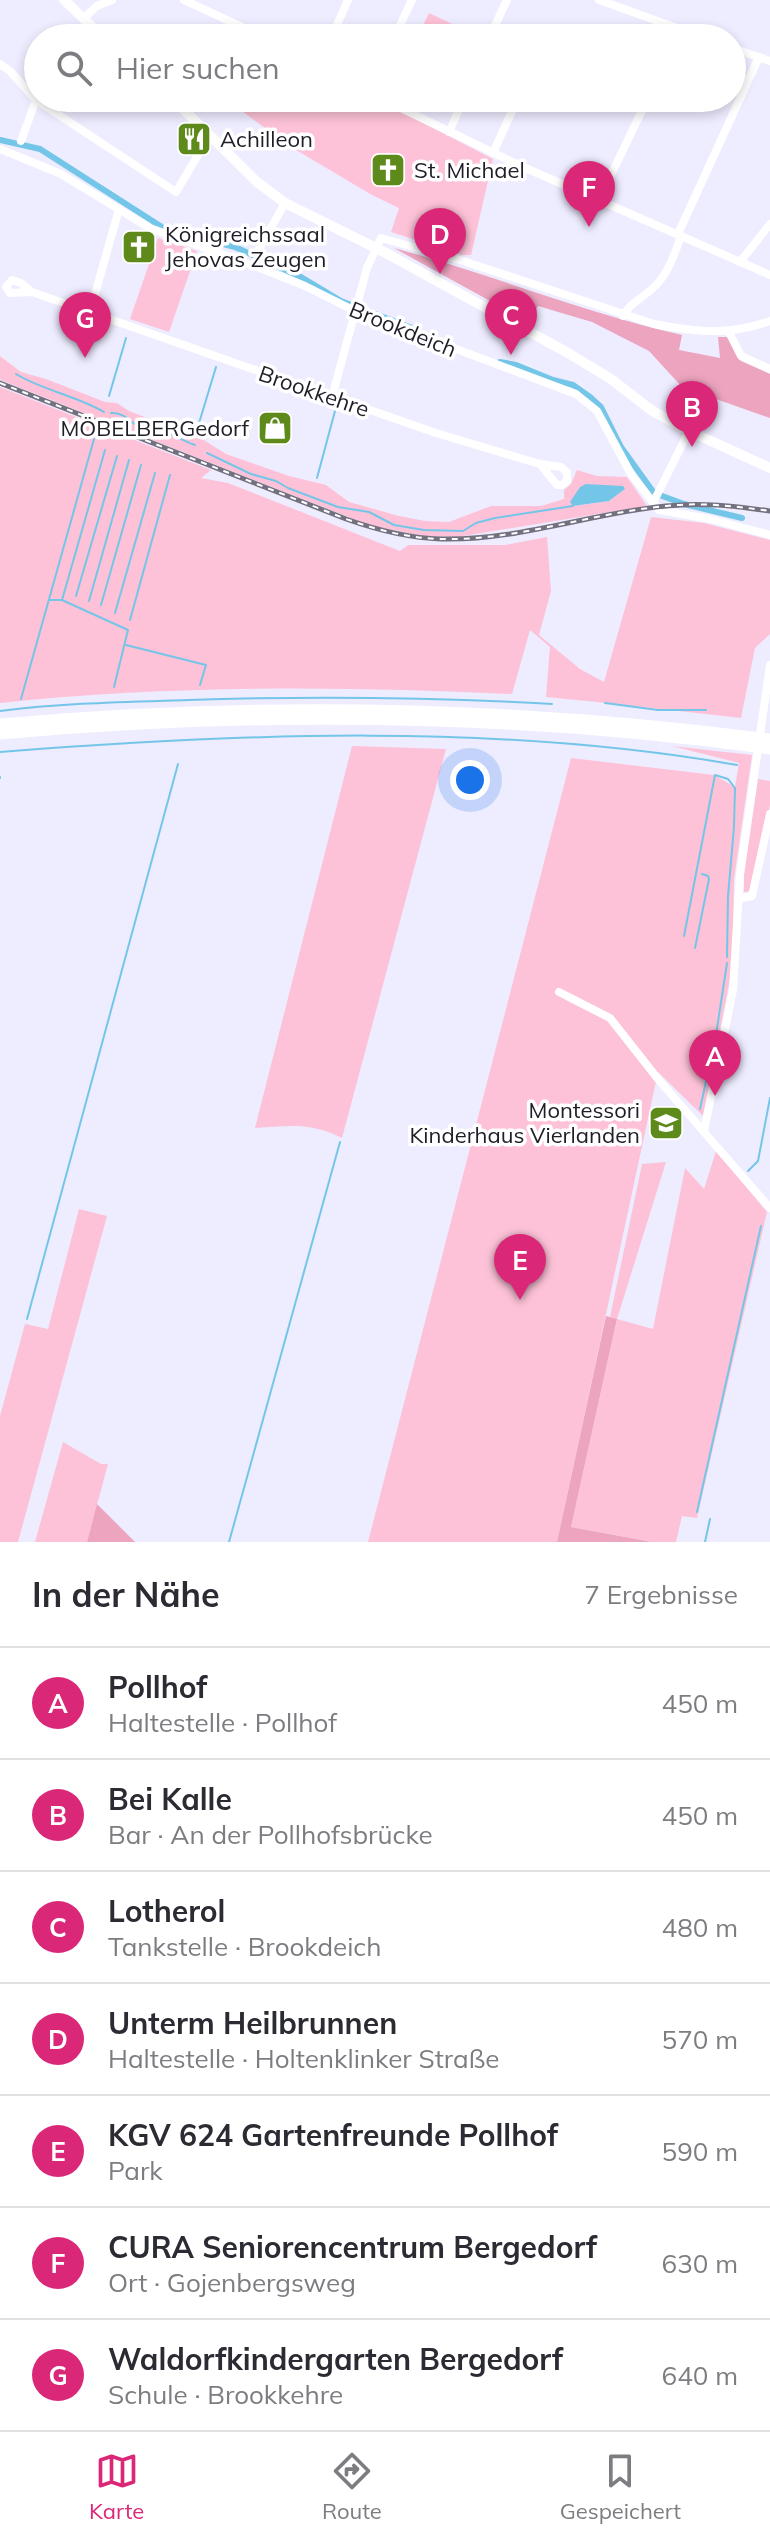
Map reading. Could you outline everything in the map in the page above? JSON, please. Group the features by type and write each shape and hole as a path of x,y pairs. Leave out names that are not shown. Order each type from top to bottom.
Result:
{"highway":[{"path":"0,724 190,712 365,710 579,720 770,739"},
{"path":"0,734 190,721 438,721 578,729 770,749"}],"main road":[{"path":"64,0 90,24"},
{"path":"186,112 257,182 285,203 375,248 591,366 651,410 689,431 770,468"}],"street":[{"path":"84,18 97,6 112,0"},
{"path":"184,0 236,24"},
{"path":"337,24 348,0"},
{"path":"401,24 412,0"},
{"path":"497,24 507,0"},
{"path":"599,0 655,24"},
{"path":"746,53 770,61"},
{"path":"746,86 759,57"},
{"path":"0,64 24,87"},
{"path":"21,141 32,112"},
{"path":"54,112 176,192 210,135"},
{"path":"408,112 493,153 770,275"},
{"path":"449,132 458,112"},
{"path":"493,153 512,112"},
{"path":"599,200 641,112"},
{"path":"623,316 627,308 659,282 667,271 735,112"},
{"name":"Brookdeich","path":"0,149 49,168 158,232 305,286 582,398 597,411 631,474 655,497"},
{"path":"259,249 285,203"},
{"path":"90,312 119,209"},
{"path":"740,262 770,224"},
{"path":"332,397 356,308 380,239 468,263 623,316 683,329 729,332 770,321"},
{"name":"Brookkehre","path":"32,292 436,433 540,464"},
{"path":"729,332 741,356 770,369"},
{"path":"689,431 655,497 660,511 710,519 770,535"},
{"path":"704,1131 733,990 738,899 770,665"},
{"path":"738,899 752,896 770,814"},
{"path":"559,992 610,1018 658,1079 770,1208"}],"shaded area":[{"path":"429,13 452,24 424,24"},
{"path":"243,112 402,112 493,159 471,255 462,255 391,232 399,208 291,147"},
{"path":"158,238 197,251 169,332 130,319"},
{"path":"394,248 609,316 682,335 679,350 720,358 718,337 727,337 741,361 770,374 770,418 682,387 649,351 592,322 538,306 528,322"},
{"path":"0,356 21,372 105,402 117,403 129,411 202,439 226,454 326,485 349,502 399,516 449,522 491,506 541,506 564,499 564,490 571,484 577,470 597,476 627,477 647,506 457,537 423,536 371,526 0,379","holes":["586,484 625,489 609,501 573,506"]},
{"path":"0,387 211,470 201,478 228,483 400,551 408,545 505,545 547,537 551,591 539,635 580,669 604,682 651,517 704,523 770,540 770,634 755,648 741,718 546,697 550,647 530,630 512,694 384,690 191,690 0,703"},
{"path":"352,746 446,749 342,1138 309,1127 255,1128"},
{"path":"672,746 752,755 734,879 732,969 703,1116 658,1072 557,1542 368,1542 571,758 714,775 735,787 739,763"},
{"path":"758,779 770,781 770,805 751,891 744,892 744,875"},
{"path":"716,1151 767,1212 697,1518 682,1516 676,1542 652,1542 571,1527 617,1320 610,1317 642,1164 666,1162 617,1319 653,1329 685,1168 704,1189"},
{"path":"79,1209 107,1216 18,1542 0,1542 0,1416 25,1324 48,1329"},
{"path":"606,1316 617,1319 571,1527 652,1542 557,1542"},
{"path":"63,1442 101,1464 108,1464 87,1542 35,1542"},
{"path":"97,1504 135,1542 87,1542"}],"water":[{"path":"586,484 623,486 625,489 609,501 573,506 570,502 580,487"}],"waterway":[{"path":"0,140 40,149 165,229 235,247 301,277 341,301 412,328"},
{"path":"109,396 126,338"},
{"path":"500,362 573,385 590,397 601,407 621,447 654,493 742,518"},
{"path":"196,433 216,367"},
{"path":"16,374 104,412"},
{"path":"317,478 335,411"},
{"path":"111,413 122,415 142,429 167,433 195,445"},
{"path":"21,699 94,439"},
{"path":"62,600 105,450"},
{"path":"207,453 251,474 338,507 369,512 394,525 424,530 463,531 476,523 495,518 573,506"},
{"path":"76,596 117,456"},
{"path":"89,601 129,460"},
{"path":"101,605 141,465"},
{"path":"115,613 155,473"},
{"path":"130,620 170,475"},
{"path":"50,600 62,600 128,630 114,687"},
{"path":"126,645 206,665 200,685"},
{"path":"0,711 94,703 279,698 552,704"},
{"path":"605,703 658,710 706,710"},
{"path":"0,752 276,737 462,737 646,752 737,765"},
{"path":"27,1319 178,764"},
{"path":"684,936 715,775 728,779 735,788 727,957"},
{"path":"695,948 709,879 702,874"},
{"path":"700,1109 727,963"},
{"path":"748,1171 758,1161 770,1098"},
{"path":"229,1542 340,1142"},
{"path":"697,1512 761,1226"},
{"path":"705,1542 710,1519"}],"railway":[{"path":"0,383 346,519 405,535 441,539 498,536 679,505 718,505 770,511"}],"place":[{"name":"Achilleon","path":"194,139"},
{"name":"St. Michael","path":"388,170"},
{"name":"CURA Seniorencentrum Bergedorf","path":"589,227"},
{"name":"Königreichssaal Jehovas Zeugen","path":"139,247"},
{"name":"Unterm Heilbrunnen","path":"440,274"},
{"name":"Lotherol","path":"511,355"},
{"name":"Waldorfkindergarten Bergedorf","path":"85,358"},
{"name":"MÖBELBERGedorf","path":"275,428"},
{"name":"Bei Kalle","path":"692,447"},
{"name":"Pollhof","path":"715,1096"},
{"name":"Montessori Kinderhaus Vierlanden","path":"666,1123"},
{"name":"KGV 624 Gartenfreunde Pollhof","path":"520,1300"}]}
